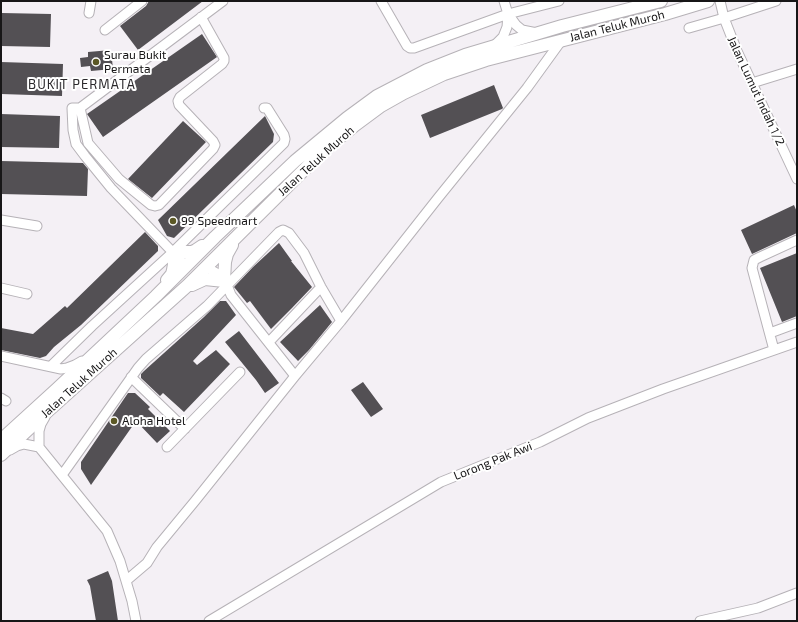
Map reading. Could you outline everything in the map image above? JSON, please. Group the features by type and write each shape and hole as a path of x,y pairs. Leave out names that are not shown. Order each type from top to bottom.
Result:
{"main road":[{"name":"Jalan Teluk Muroh","path":"1,440 156,296 215,237 295,161 347,118 377,96 427,70 465,55 537,33 661,1"},
{"name":"Jalan Teluk Muroh","path":"2,454 50,408 183,290 324,150 381,106 444,74 486,60 664,14 708,1"},
{"path":"183,290 205,279 225,283 225,262 227,254 236,236"},
{"path":"156,296 174,270 173,252 192,252 215,237"},
{"path":"183,290 188,277 186,266 206,267 203,255 204,248"}],"street":[{"path":"89,13 91,1"},
{"path":"105,30 142,1"},
{"path":"186,266 119,196 93,167 76,144 73,130 76,108 223,1"},
{"path":"381,1 407,46 410,48 414,48 508,14 559,1"},
{"path":"504,1 508,14 516,25 522,30 537,33"},
{"name":"Jalan Lumut Indah 1/2","path":"720,1 724,18 737,51 797,179"},
{"path":"689,28 776,1"},
{"path":"495,45 503,37 507,27 508,14"},
{"path":"76,108 88,143 119,179 151,205 158,205 215,145 178,101 180,97 224,61 224,58 202,17"},
{"path":"127,580 147,563 157,547 341,321 527,88 561,41"},
{"path":"752,83 797,69"},
{"path":"51,366 92,326 173,252 284,143 284,136 267,108 264,108"},
{"path":"1,220 37,226"},
{"path":"62,475 146,359 206,306 225,283 279,232 284,230 289,234 304,253 321,287 341,321"},
{"path":"774,350 752,268 754,260 797,240"},
{"path":"206,267 218,274 225,283 231,295 295,376"},
{"path":"269,342 321,287"},
{"path":"1,288 27,294"},
{"path":"770,333 797,323"},
{"name":"Lorong Pak Awi","path":"209,621 441,482 540,442 588,418 663,389 797,342"},
{"path":"1,356 61,369 75,366 92,356"},
{"path":"57,389 62,378 61,369"},
{"path":"167,447 240,372"},
{"path":"132,377 185,429"},
{"path":"39,447 39,431 41,424 50,408"},
{"path":"2,454 24,444 39,447 62,475 106,531 127,580 136,621"},
{"path":"700,621 758,608 797,593"}],"building":[{"path":"149,1 203,1 138,50 120,26 146,6"},
{"path":"2,13 51,14 50,47 1,46"},
{"path":"202,34 217,57 103,137 87,114"},
{"name":"Surau Bukit Permata","path":"111,50 113,69 91,71 90,66 81,67 80,58 88,57 88,52"},
{"path":"1,62 63,64 62,96 1,94"},
{"path":"494,85 503,108 502,109 430,138 421,115"},
{"path":"1,114 60,116 59,148 1,147"},
{"path":"265,116 274,134 273,142 174,238 167,236 158,220"},
{"path":"183,121 206,142 152,198 128,179"},
{"path":"1,161 83,163 88,169 87,196 1,194"},
{"path":"794,205 797,212 797,233 752,254 741,230"},
{"path":"145,232 158,246 158,251 81,325 54,347 46,356 40,358 1,350 1,328 33,334 65,306 67,308"},
{"path":"279,243 291,261 312,287 271,329 250,301 247,303 234,287"},
{"path":"797,253 797,316 782,322 760,268"},
{"path":"220,301 226,301 236,315 193,361 197,365 216,350 230,364 184,412 163,393 160,396 141,378 141,374"},
{"path":"320,305 332,322 298,361 280,342"},
{"path":"239,331 279,383 265,393 225,342"},
{"path":"363,382 383,409 371,417 351,390"},
{"path":"128,393 135,393 150,407 148,409 170,431 157,443 136,421 91,485 81,469 81,462"},
{"path":"108,571 112,581 118,621 96,621 90,586 87,580"}],"place":[{"name":"Surau Bukit Permata","path":"96,62"},
{"name":"99 Speedmart","path":"173,221"},
{"name":"Aloha Hotel","path":"114,421"}],"district":[{"name":"BUKIT PERMATA","path":"82,85"}]}
